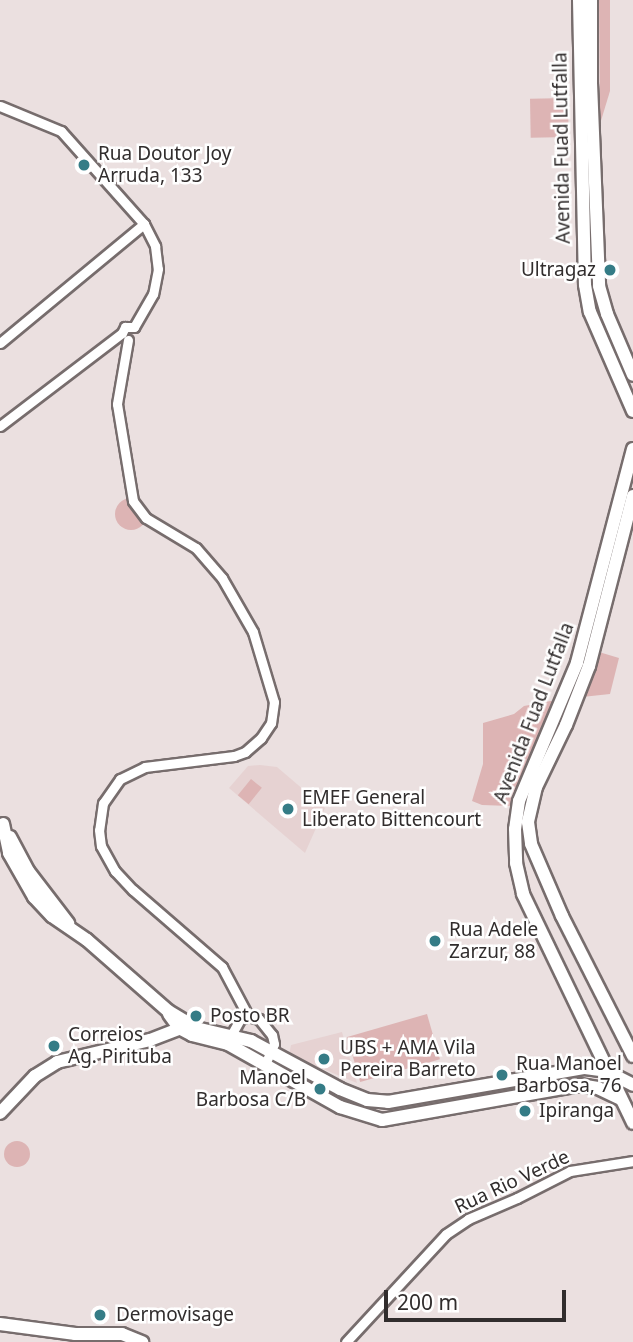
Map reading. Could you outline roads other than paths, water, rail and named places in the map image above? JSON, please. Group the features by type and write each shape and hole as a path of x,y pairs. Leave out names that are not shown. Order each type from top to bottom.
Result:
{"main road":[{"name":"Avenida Fuad Lutfalla","path":"579,0 585,285 590,312 633,411"},
{"name":"Avenida Fuad Lutfalla","path":"592,0 591,91 598,283 607,314 633,375"},
{"name":"Avenida Fuad Lutfalla","path":"633,449 577,663 516,807 515,848 521,887 588,1034 633,1123"},
{"name":"Avenida Fuad Lutfalla","path":"633,496 589,666 566,725 536,787 528,822 531,844 556,905 633,1056"},
{"path":"1,821 31,893 52,916 70,928 187,1029 272,1052 340,1089 367,1100 388,1102 576,1068 606,1071 633,1085"},
{"path":"18,862 46,891 70,928"},
{"path":"31,893 46,891"},
{"path":"0,1112 35,1076 57,1062 187,1029"},
{"path":"576,1068 587,1056 588,1034"},
{"path":"229,1039 265,1064 340,1107 382,1120 580,1085 598,1088 621,1099"},
{"path":"0,1325 75,1335 122,1334 142,1342"}],"street":[{"path":"0,106 61,131 144,224 158,258 153,294 134,327 127,326 117,404 133,501 146,518 196,548 222,578 253,632 274,702 271,723 261,738 245,752 220,758 145,767 120,779 103,803 99,831 101,846 115,871 133,890 222,967 248,1016"},
{"path":"0,342 144,224"},
{"path":"0,426 125,337"},
{"path":"229,1039 236,1022 248,1016 259,1019 272,1035 272,1052 265,1064"},
{"name":"Rua Rio Verde","path":"346,1342 455,1227 570,1171 633,1161"},
{"name":"Rua Rio Verde","path":"616,1164 633,1168"}],"place":[{"name":"Rua Doutor Joy Arruda, 133","path":"84,165"},
{"name":"Ultragaz","path":"610,270"},
{"name":"EMEF General Liberato Bittencourt","path":"288,809"},
{"name":"Rua Adele Zarzur, 88","path":"435,941"},
{"name":"Posto BR","path":"196,1016"},
{"name":"Correios Ag. Pirituba","path":"54,1046"},
{"name":"UBS + AMA Vila Pereira Barreto","path":"324,1059"},
{"name":"Rua Manoel Barbosa, 76","path":"502,1075"},
{"name":"Manoel Barbosa C/B","path":"320,1089"},
{"name":"Ipiranga","path":"525,1111"},
{"name":"Dermovisage","path":"100,1315"}]}
